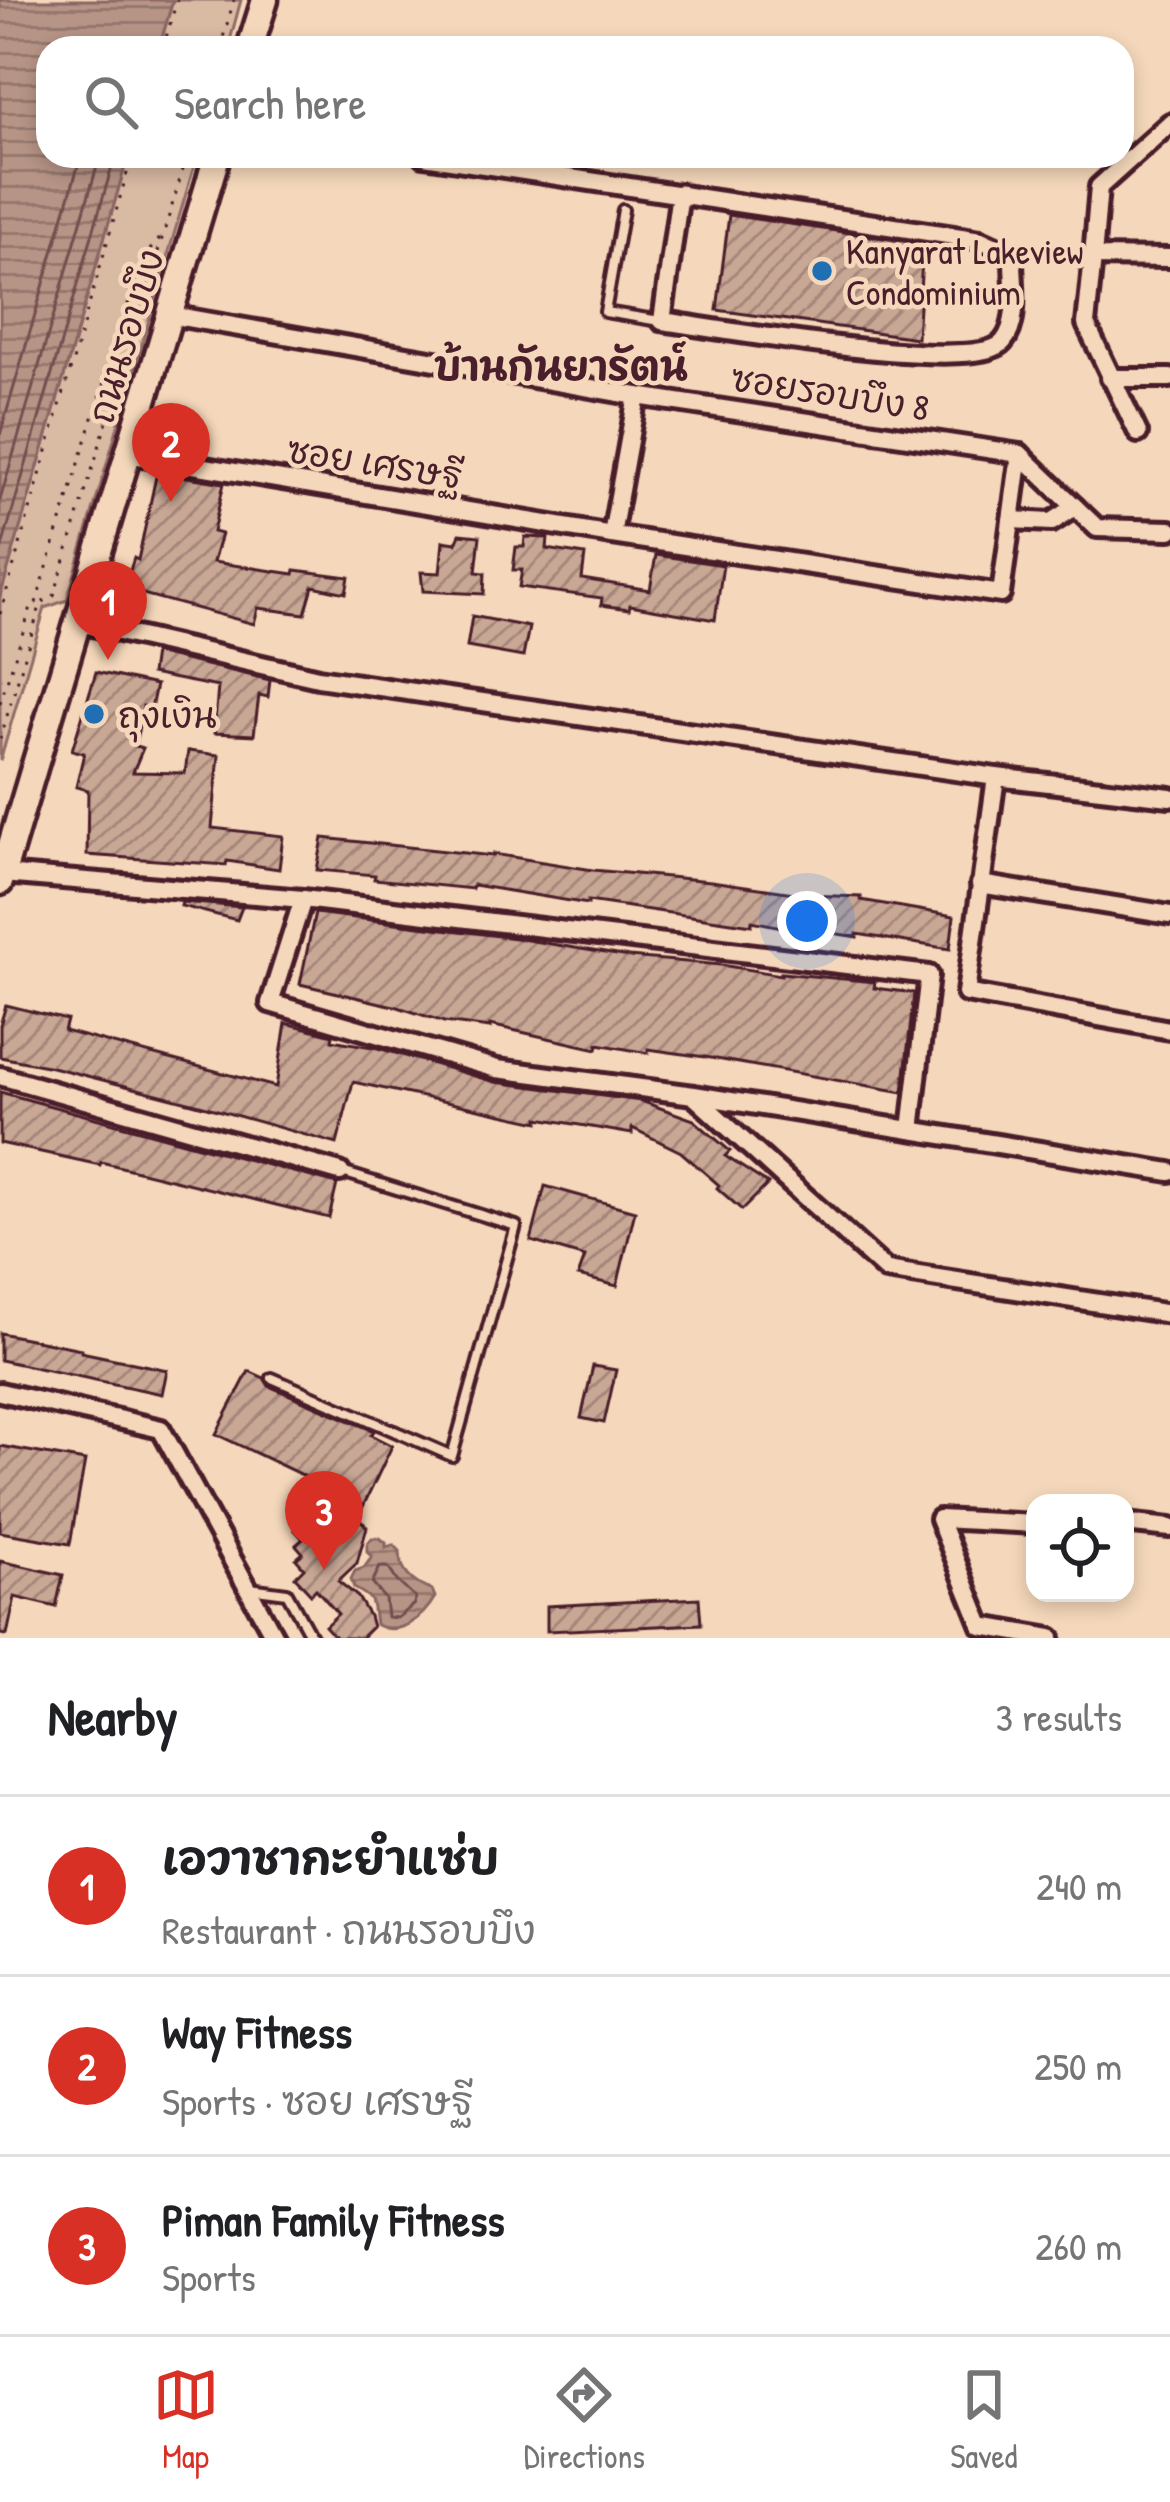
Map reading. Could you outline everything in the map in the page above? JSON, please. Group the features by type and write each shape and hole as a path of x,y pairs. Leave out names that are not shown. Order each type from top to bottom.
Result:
{"street":[{"path":"254,36 265,0"},
{"path":"1134,156 1170,123"},
{"name":"ถนนรอบบึง","path":"1,878 214,168"},
{"path":"507,168 680,193 992,243 1013,260 1010,331 992,351 952,356 662,321 680,193"},
{"path":"1121,168 1099,188 1086,324 1138,433"},
{"path":"1093,257 1170,258"},
{"name":"ซอยรอบบึง 8","path":"170,315 637,396 1020,454"},
{"path":"1110,378 1170,378"},
{"path":"612,535 637,396"},
{"name":"ซอย เศรษฐี","path":"127,454 1000,595 1011,520"},
{"path":"1020,454 1097,528 1170,530"},
{"path":"1020,454 1011,520 1052,521 1075,507"},
{"path":"80,623 318,678 996,777 1170,797"},
{"path":"996,777 966,993 1170,1030"},
{"path":"1,878 303,899 929,975 911,1130"},
{"path":"980,884 1170,915"},
{"path":"303,899 270,1003 497,1069 694,1095 1170,1172"},
{"path":"0,1076 340,1172"},
{"path":"694,1095 886,1270 1170,1314"},
{"path":"0,1392 161,1429 275,1638"},
{"path":"1026,1524 939,1520 982,1626 1051,1638"},
{"path":"1134,1523 1170,1528"}],"lane":[{"path":"623,210 605,312 662,321"},
{"path":"272,1378 452,1456 516,1226 340,1172"},
{"path":"248,1587 287,1593 312,1638"}],"path":[{"path":"167,36 177,0"},
{"path":"224,36 234,0"},
{"path":"0,614 129,168"},
{"path":"0,703 32,604 54,596 183,168"},
{"path":"0,739 142,259 163,234"}],"shaded area":[{"path":"173,0 241,0 231,36 162,36"},
{"path":"125,168 193,168 67,600 45,608 0,761 0,597"}],"water":[{"path":"0,0 173,0 162,36 36,36 36,168 125,168 0,597"},
{"path":"380,1538 386,1547 394,1545 409,1576 435,1597 424,1612 401,1627 375,1624 372,1602 354,1588 351,1579 372,1557 367,1544"}],"building":[{"name":"Kanyarat Lakeview Condominium","path":"729,215 923,244 917,338 717,310"},
{"path":"157,472 224,483 213,532 221,534 213,562 349,577 346,593 313,586 305,614 258,608 254,624 124,589 134,558 138,560"},
{"path":"460,534 480,536 476,572 485,573 484,594 423,591 421,572 440,573 443,541 456,543"},
{"path":"525,537 548,538 547,549 585,555 582,579 650,590 656,555 723,565 715,620 630,605 629,609 601,605 602,598 519,587 522,570 513,570 516,547 524,547"},
{"path":"472,616 529,627 523,657 467,647"},
{"path":"154,653 270,680 268,697 259,695 254,735 214,733 218,687 151,674"},
{"path":"96,672 156,685 151,708 143,706 135,746 143,748 133,772 185,773 188,751 219,755 212,828 283,836 279,869 227,861 226,865 87,855 88,790 76,787 84,753 72,750"},
{"path":"323,838 493,854 808,895 861,897 954,916 950,949 473,885 472,889 317,870"},
{"path":"182,902 242,907 237,920 181,906"},
{"path":"315,913 629,957 875,982 874,988 914,993 903,1092 705,1057 598,1044 597,1049 490,1025 444,1022 300,984"},
{"path":"6,1005 67,1020 64,1031 276,1087 286,1023 333,1035 332,1040 378,1048 495,1082 641,1101 694,1120 730,1151 725,1156 768,1184 742,1210 681,1152 632,1128 632,1134 539,1118 539,1122 353,1082 337,1144 0,1057 0,1025"},
{"path":"0,1092 337,1184 329,1218 101,1162 0,1143"},
{"path":"545,1186 635,1211 617,1286 578,1276 585,1257 531,1241"},
{"path":"0,1333 167,1370 162,1394 0,1360"},
{"path":"593,1366 616,1370 604,1423 581,1418"},
{"path":"249,1371 269,1386 374,1431 371,1435 392,1446 358,1517 367,1527 357,1563 338,1581 358,1597 369,1616 372,1627 361,1638 336,1638 325,1626 338,1614 316,1589 311,1594 295,1577 304,1568 296,1559 303,1553 296,1545 303,1539 295,1530 337,1492 216,1434"},
{"path":"0,1446 85,1461 70,1544 0,1532"},
{"path":"0,1561 63,1575 56,1607 15,1597 7,1635 0,1634"},
{"path":"699,1598 701,1624 547,1631 547,1606"}],"place":[{"name":"Kanyarat Lakeview Condominium","path":"822,271"},
{"name":"Way Fitness","path":"171,502"},
{"name":"เอวาชากะยำแซ่บ","path":"108,660"},
{"name":"ถุงเงิน","path":"94,714"},
{"name":"Piman Family Fitness","path":"324,1570"}],"district":[{"name":"บ้านกันยารัตน์","path":"561,365"}]}
